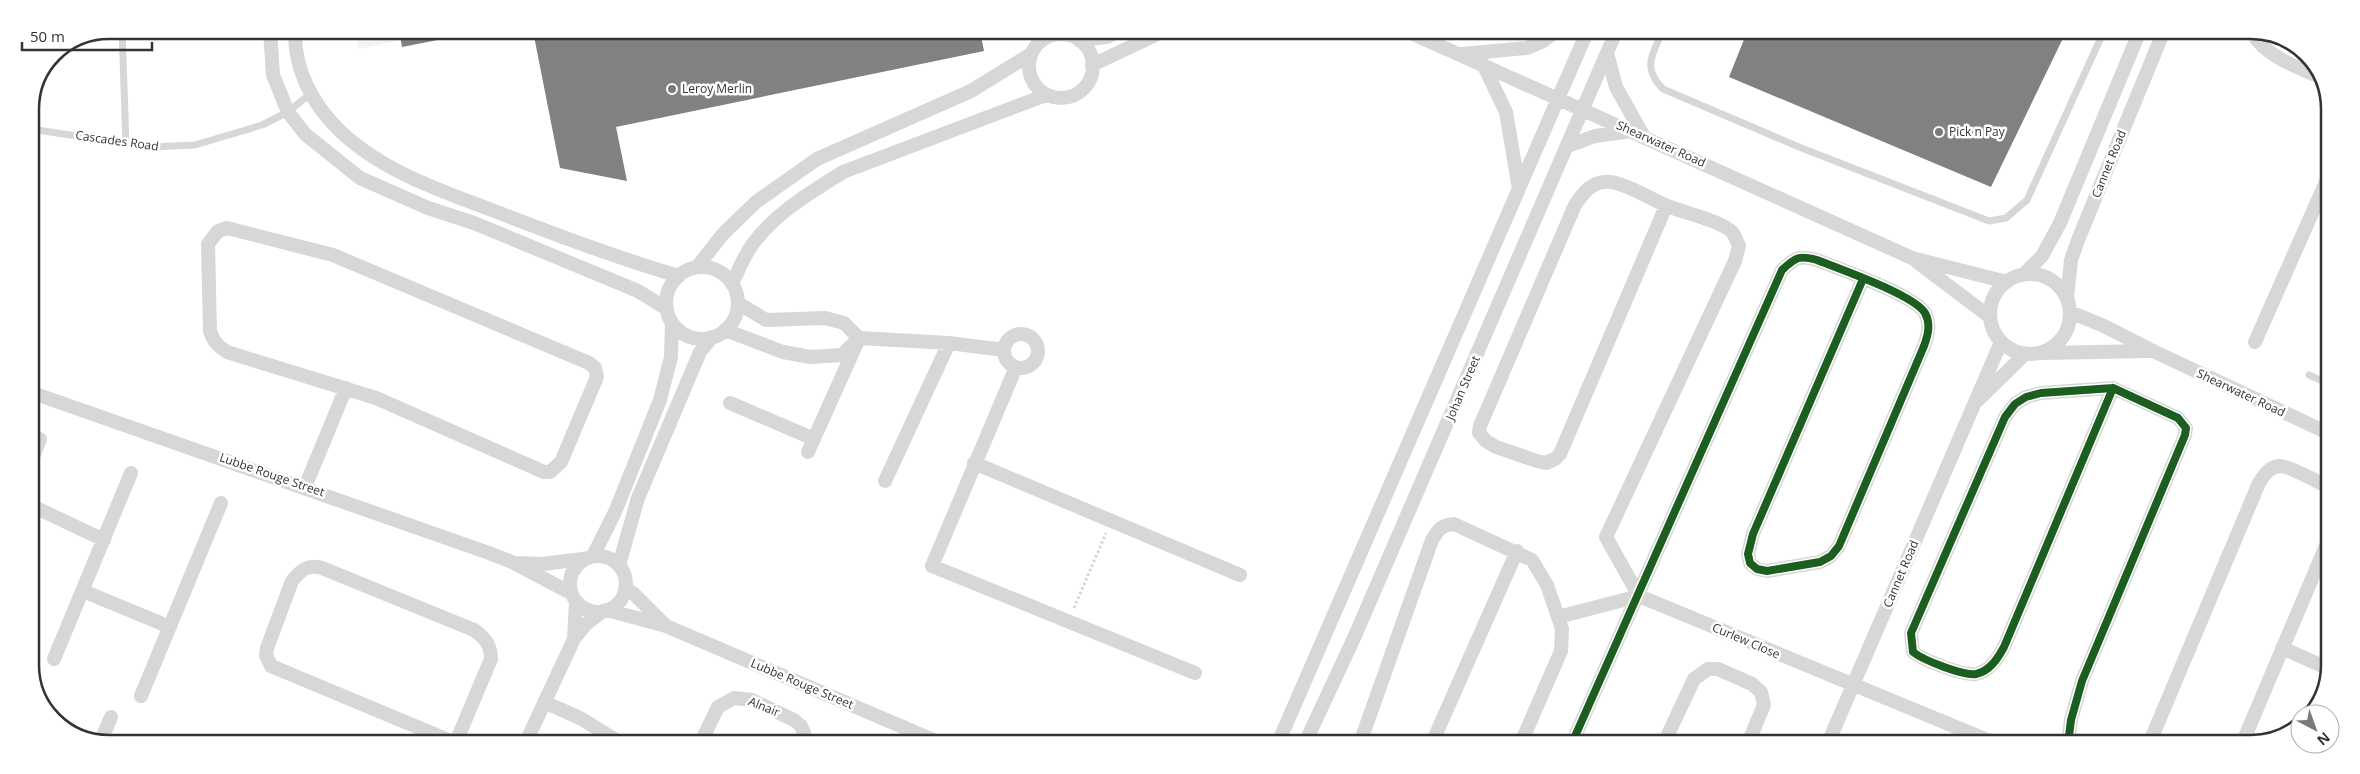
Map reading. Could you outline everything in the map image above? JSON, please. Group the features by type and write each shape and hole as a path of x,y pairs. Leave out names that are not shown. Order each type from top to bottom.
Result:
{"street":[{"path":"271,39 273,75 288,112 305,134 360,178 428,208 474,223 638,290 669,315 687,335 696,338 712,337"},
{"path":"296,39 297,60 301,76 316,103 345,136 382,162 410,178 526,223 679,276"},
{"path":"588,558 615,512 660,400 671,357 668,292 679,276 698,267 724,234 756,202 817,159 971,90 1034,50 1046,39"},
{"path":"1079,40 1088,39"},
{"path":"1092,64 1147,39"},
{"name":"Shearwater Road","path":"1426,39 1912,258 2007,282"},
{"path":"1462,54 1527,48 1546,39"},
{"path":"1281,735 1584,39"},
{"name":"Johan Street","path":"1309,735 1354,638 1613,39"},
{"name":"Cannet Road","path":"2023,275 2042,256 2060,223 2137,39"},
{"name":"Cannet Road","path":"2068,306 2071,260 2161,39"},
{"path":"2256,39 2279,59 2312,73"},
{"path":"732,284 751,246 772,222 814,190 843,172 1046,95 1064,98 1082,90 1092,74 1092,64 1086,47 1079,40"},
{"path":"1034,50 1029,72 1032,82 1046,95"},
{"path":"1568,146 1595,136 1638,134 1616,87 1608,53"},
{"path":"1483,64 1506,112 1519,189"},
{"path":"1638,596 1606,538 1735,261 1739,246 1733,232 1723,226 1666,206 1619,185 1604,182 1593,186 1583,193 1575,205 1480,426 1480,432 1486,441 1496,447 1546,462 1555,459 1560,454 1666,206"},
{"path":"2255,342 2321,195"},
{"path":"227,228 243,230 334,255 590,363 595,368 597,377 561,462 550,472 544,472 376,398 346,388 227,352 213,340 210,331 208,244 218,231 227,228"},
{"path":"1576,735 1782,270 1794,259 1804,256 1863,279 1916,303 1924,312 1929,322 1926,340 1839,546 1831,556 1820,562 1768,571 1757,569 1750,563 1750,544 1863,279"},
{"name":"Shearwater Road","path":"1912,258 1990,317"},
{"path":"619,565 638,498 700,352 712,337 725,330 736,313 737,293 732,284 718,270 698,267"},
{"path":"2023,275 2037,275 2050,279 2060,288 2068,306 2068,326 2062,337 2053,347 2041,353 2025,354 2016,352 2001,342 1996,335 1990,317 1994,298 2007,282 2023,275"},
{"path":"738,303 766,320 825,318 844,323 860,338 1004,350"},
{"name":"Shearwater Road","path":"2068,306 2154,351 2321,430"},
{"path":"725,330 783,352 810,358 842,355 860,338"},
{"path":"1016,334 1027,335 1035,342 1037,353 1032,363 1016,367 1007,361 1004,350 1008,340 1016,334"},
{"path":"730,403 811,446 860,338"},
{"name":"Cannet Road","path":"1832,735 2001,342"},
{"path":"885,481 949,344"},
{"name":"Shearwater Road","path":"2041,353 2154,351"},
{"name":"Cannet Road","path":"1974,404 2025,354"},
{"path":"1016,367 932,566 1195,673"},
{"path":"306,487 346,388"},
{"path":"2069,735 2071,720 2082,681 2185,435 2186,428 2178,418 2113,388 2041,393 2026,397 2015,404 2005,417 1911,633 1913,652 1920,658 1967,673 1976,674 1986,669 1996,660 2004,647 2113,388"},
{"name":"Lubbe Rouge Street","path":"39,395 306,487 512,562 573,597"},
{"path":"974,463 1240,575"},
{"path":"2153,735 2265,474 2272,468 2282,466 2321,484"},
{"path":"54,659 131,473"},
{"path":"141,696 221,503"},
{"path":"39,509 104,540"},
{"path":"1363,735 1432,540 1438,529 1445,525 1454,524 1532,560 1540,570 1558,617 1562,629 1561,651 1524,735"},
{"path":"1436,735 1517,552"},
{"path":"529,735 574,639 586,624 619,602 625,590 624,574 619,565 602,556 588,558 576,566 571,574 574,639"},
{"path":"2246,735 2321,557"},
{"name":"Lubbe Rouge Street","path":"512,562 542,564 588,558"},
{"path":"438,735 272,666 266,655 267,648 292,581 298,574 306,568 314,566 322,568 474,630 483,637 491,648 491,658 458,735"},
{"name":"Lubbe Rouge Street","path":"625,590 633,593 666,626"},
{"path":"83,591 170,627"},
{"path":"1558,617 1638,596"},
{"name":"Curlew Close","path":"1638,596 1974,735"},
{"path":"573,597 584,608 605,611"},
{"name":"Lubbe Rouge Street","path":"605,611 666,626 922,735"},
{"path":"2282,648 2321,665"},
{"path":"1668,735 1694,679 1708,669 1718,670 1752,684 1761,692 1764,705 1751,735"},
{"name":"Alnair","path":"704,735 718,707 734,698 752,700 794,720 801,726 804,735"},
{"path":"544,702 580,718 608,735"},
{"path":"104,735 112,717"}],"lane":[{"path":"122,39 126,144"},
{"path":"1034,39 1034,50"},
{"path":"1659,39 1650,60 1650,68 1652,75 1663,89 1799,147 1988,221 2006,218 2027,200 2100,39"},
{"name":"Cascades Road","path":"39,130 151,147 195,145 245,131 288,112 311,93"},
{"path":"2309,375 2321,380"}],"path":[{"path":"1068,622 1112,521"}],"shaded area":[{"path":"357,39 401,39 401,40 359,49"}],"building":[{"path":"401,39 443,39 402,47"},
{"name":"Leroy Merlin","path":"535,39 982,39 984,51 616,127 627,181 560,168"},
{"name":"Pick n Pay","path":"1744,39 2063,39 1991,187 1729,77"}],"cycle path":[{"path":"1576,735 1782,270 1798,258 1817,260 1858,276 1907,298 1925,313 1928,321 1928,334 1924,346 1839,546 1831,556 1820,562 1767,571 1757,569 1750,563 1748,554 1753,534 1863,279"},
{"path":"2069,735 2071,720 2082,681 2185,435 2186,428 2178,418 2113,388"},
{"path":"2113,388 2004,647 1993,664 1976,674 1962,673 1943,667 1913,652 1911,633 2005,417 2015,404 2026,397 2041,393 2113,388"}],"place":[{"name":"Leroy Merlin","path":"672,89"},
{"name":"Pick n Pay","path":"1939,132"}]}
